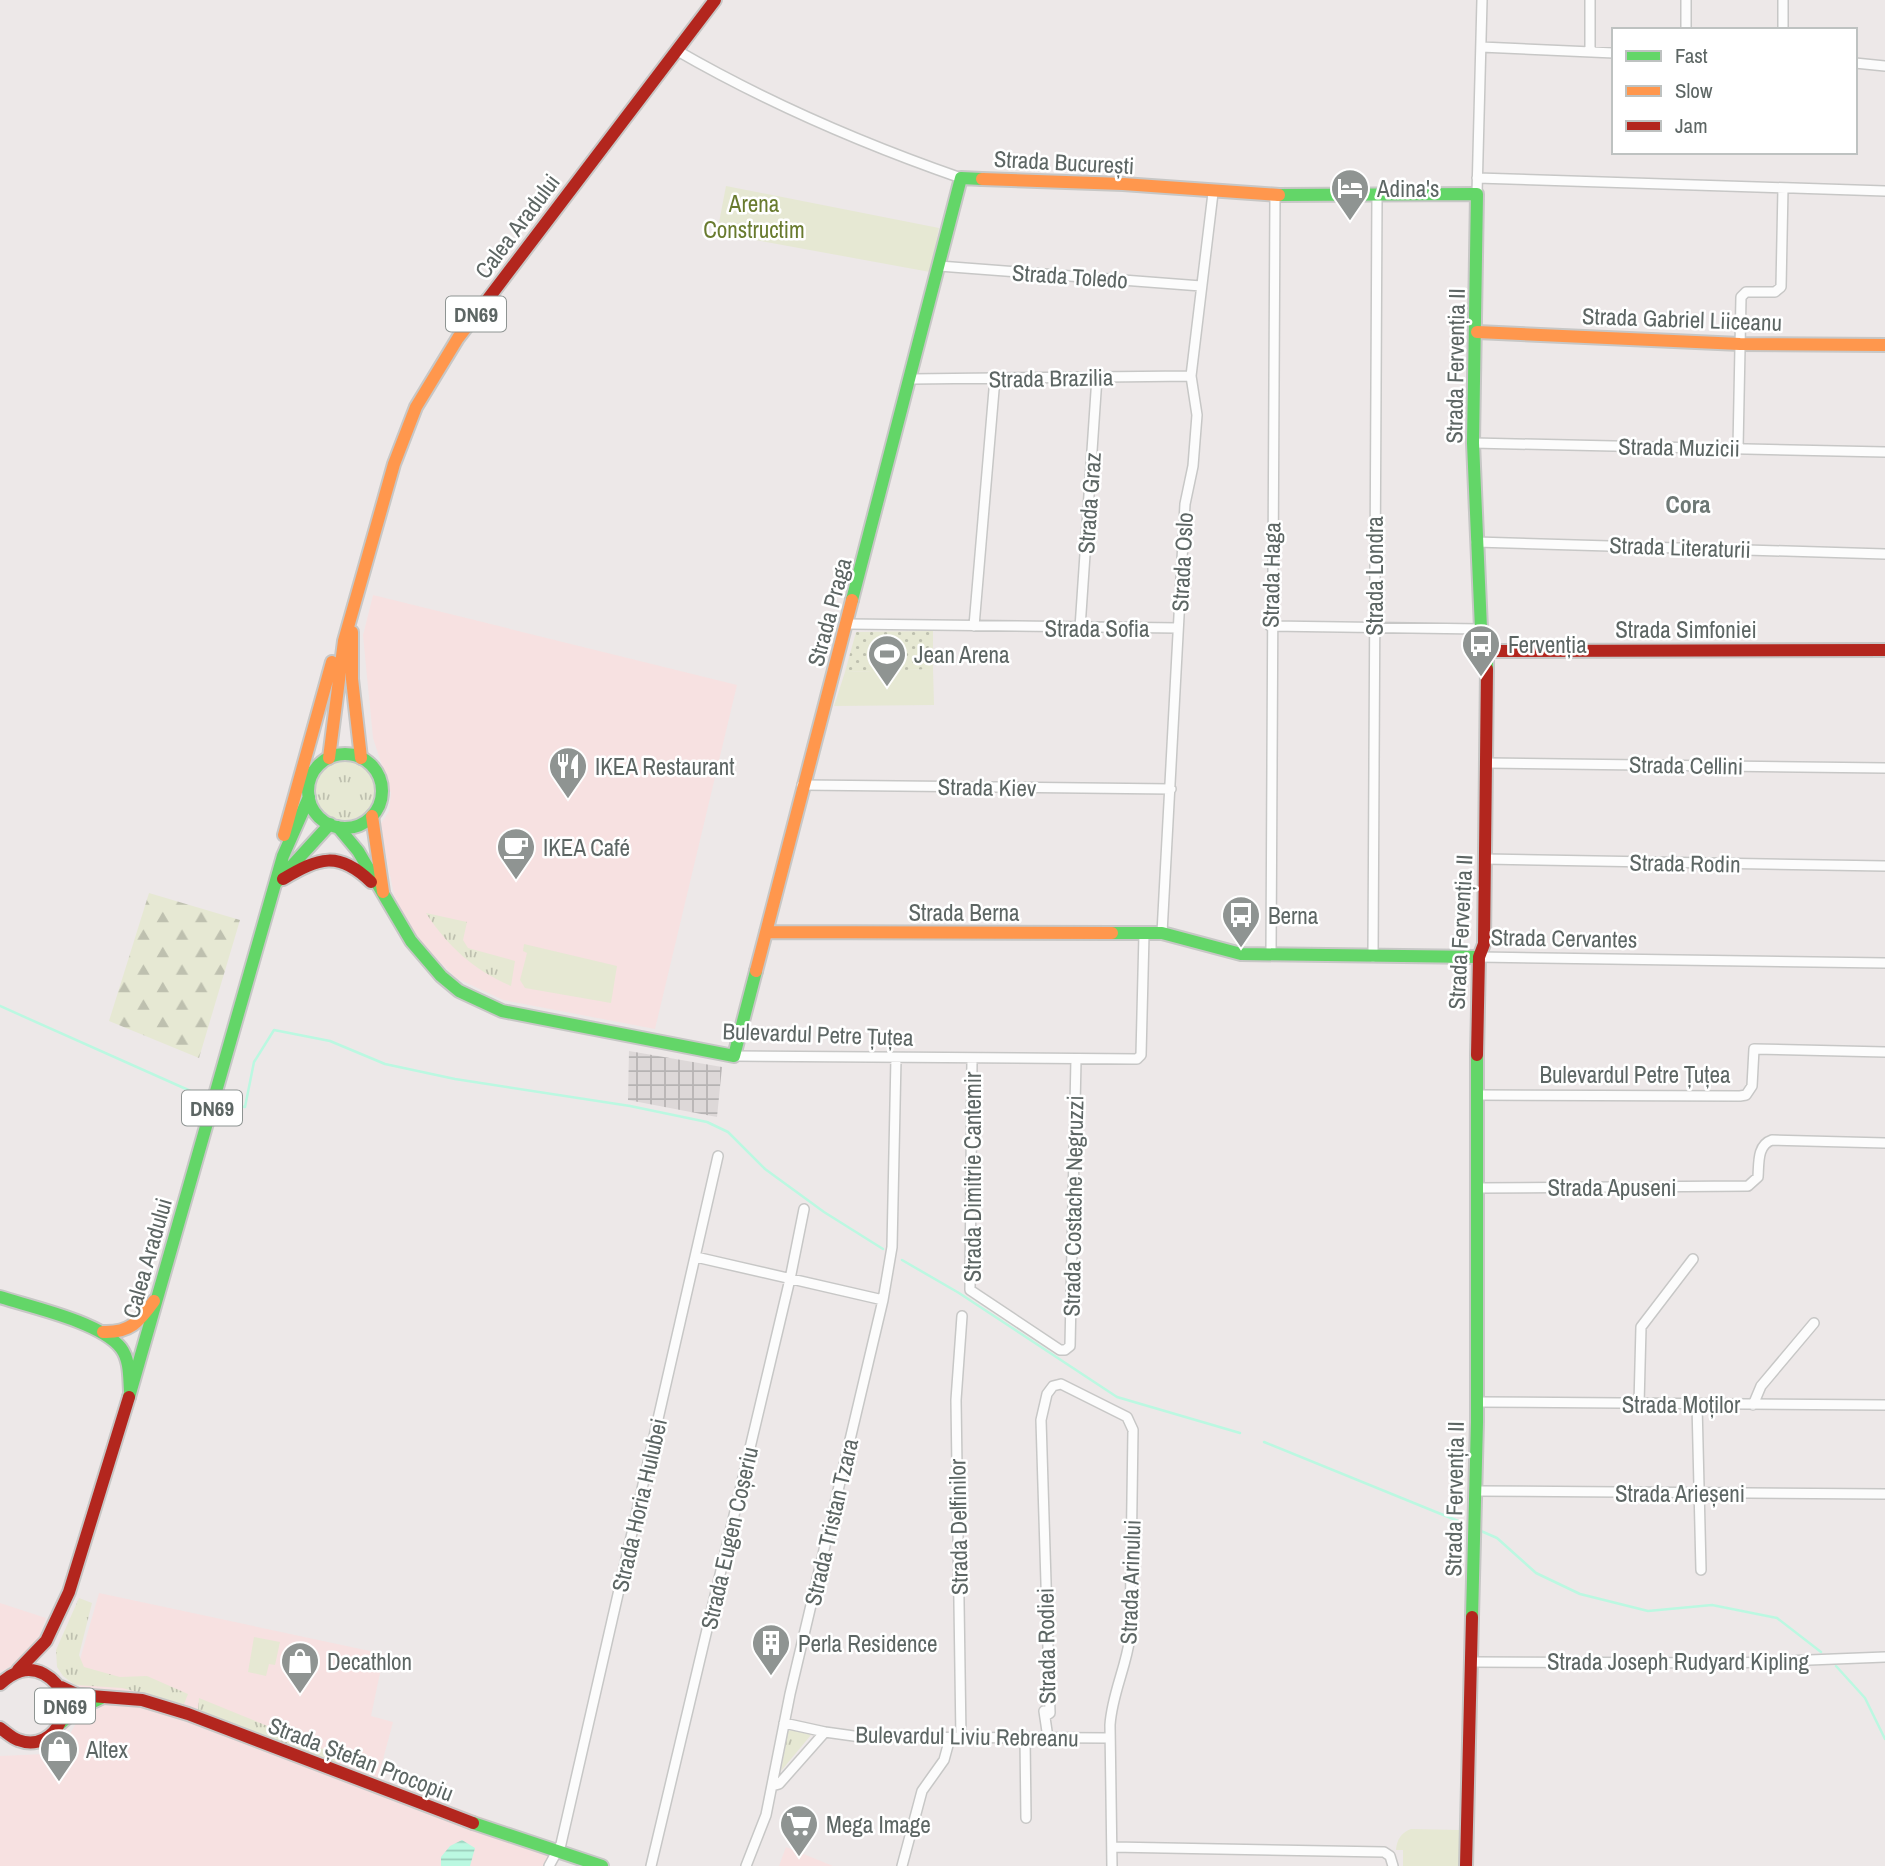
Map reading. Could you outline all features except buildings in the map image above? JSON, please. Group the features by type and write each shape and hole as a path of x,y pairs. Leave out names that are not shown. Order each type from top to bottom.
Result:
{"street":[{"name":"Calea Aradului","path":"329,758 339,664 404,435 435,371 715,0"},
{"name":"Strada Fervenția II","path":"1466,1866 1477,1402 1476,1095 1479,957 1484,944 1487,763 1487,650 1481,629 1474,443 1482,0"},
{"path":"1590,0 1590,52"},
{"path":"1686,0 1686,28"},
{"path":"1783,0 1783,28"},
{"path":"1481,47 1612,53"},
{"name":"Strada București","path":"676,50 817,121 961,178 1123,184 1275,195 1477,194"},
{"path":"1857,63 1885,66"},
{"name":"Strada Praga","path":"734,1056 802,785 848,624 961,178"},
{"path":"1478,178 1885,191"},
{"path":"1738,448 1742,293 1775,292 1781,288 1783,188"},
{"name":"Strada Oslo","path":"1162,933 1185,504 1193,466 1196,415 1191,376 1213,192"},
{"name":"Strada Haga","path":"1270,954 1270,626 1275,195"},
{"name":"Strada Londra","path":"1373,957 1377,196"},
{"name":"Strada Toledo","path":"939,266 1201,286"},
{"name":"Strada Gabriel Liiceanu","path":"1477,332 1740,344 1885,345"},
{"name":"Strada Brazilia","path":"911,379 1191,376"},
{"name":"Strada Graz","path":"1080,628 1097,377"},
{"path":"974,626 995,378"},
{"name":"Strada Muzicii","path":"1474,443 1885,452"},
{"name":"Strada Literaturii","path":"1476,542 1885,554"},
{"name":"Calea Aradului","path":"352,617 352,679 361,758"},
{"name":"DN69","path":"277,883 276,863 339,639 352,617"},
{"name":"Strada Sofia","path":"848,624 1178,628"},
{"path":"1270,626 1481,629"},
{"name":"Strada Simfoniei","path":"1487,650 1885,650"},
{"path":"329,758 345,754 361,758"},
{"name":"DN69","path":"309,797 310,778 329,758"},
{"name":"DN69","path":"361,758 372,766 380,780 380,804 372,816"},
{"name":"Strada Cellini","path":"1487,763 1885,768"},
{"name":"Strada Kiev","path":"802,785 1171,789"},
{"name":"Calea Aradului","path":"19,1671 47,1641 69,1592 131,1391 283,856 309,797"},
{"path":"309,797 316,813 334,826 356,826 372,816"},
{"name":"Bulevardul Petre Țuțea","path":"372,816 383,896"},
{"name":"Calea Aradului","path":"277,883 334,826"},
{"name":"Bulevardul Petre Țuțea","path":"334,826 353,841 408,941 424,960 473,1001 502,1011 734,1056 1140,1058 1144,933"},
{"name":"Strada Rodin","path":"1485,859 1885,866"},
{"path":"277,883 314,861 341,860 366,876 383,896"},
{"name":"Strada Berna","path":"766,932 1162,933"},
{"name":"Strada Cervantes","path":"1162,933 1186,937 1210,950 1270,954 1885,963"},
{"name":"Bulevardul Petre Țuțea","path":"1476,1095 1740,1096 1746,1095 1752,1086 1754,1049 1885,1052"},
{"name":"Strada Tristan Tzara","path":"746,1866 753,1854 766,1815 784,1723 883,1300 892,1247 896,1058"},
{"name":"Strada Dimitrie Cantemir","path":"972,1059 972,1295 1060,1350 1065,1350"},
{"name":"Strada Costache Negruzzi","path":"1065,1350 1070,1346 1076,1059"},
{"name":"Strada Apuseni","path":"1477,1188 1748,1186 1758,1178 1760,1149 1772,1140 1885,1143"},
{"name":"Strada Horia Hulubei","path":"549,1866 564,1831 718,1156"},
{"name":"Strada Eugen Coșeriu","path":"651,1866 790,1279 804,1209"},
{"path":"696,1257 883,1300"},
{"path":"1639,1404 1641,1326 1693,1259"},
{"path":"0,1297 99,1332 119,1334 132,1329 157,1298"},
{"name":"Strada Delfinilor","path":"961,1738 957,1400 962,1316"},
{"path":"1753,1405 1760,1386 1814,1322"},
{"path":"99,1332 122,1349 131,1391"},
{"name":"Strada Rodiei","path":"1048,1738 1047,1715 1050,1700 1048,1583 1045,1577 1047,1515 1044,1415 1047,1394 1057,1384"},
{"name":"Strada Arinului","path":"1057,1384 1066,1385 1127,1417 1132,1425 1130,1637 1127,1658 1112,1704 1110,1738 1112,1866"},
{"name":"Strada Moților","path":"1477,1402 1885,1405"},
{"path":"1698,1405 1700,1570"},
{"name":"Strada Arieșeni","path":"1475,1491 1885,1494"},
{"name":"DN69","path":"0,1740 28,1742 47,1738 61,1723 65,1711 47,1641"},
{"name":"Strada Joseph Rudyard Kipling","path":"1471,1662 1735,1663 1885,1657"},
{"name":"DN69","path":"0,1684 19,1671 38,1670 57,1683"},
{"name":"Strada Ștefan Procopiu","path":"57,1683 78,1695 142,1700 188,1714 434,1810 602,1866"},
{"path":"61,1723 76,1710 105,1696"},
{"name":"Bulevardul Liviu Rebreanu","path":"784,1723 861,1737 1110,1738"},
{"name":"DN69","path":"0,1728 18,1741"},
{"name":"Bulevardul Liviu Rebreanu","path":"772,1786 779,1784 825,1732"},
{"path":"902,1866 922,1791 944,1760 950,1738"},
{"path":"1025,1738 1026,1818"},
{"path":"1112,1847 1384,1853 1390,1856 1393,1866"},
{"path":"741,1866 753,1854"}],"shaded area":[{"path":"373,595 737,685 655,1029 503,1000 456,978 414,937 394,895 380,825 389,811 391,793 373,738 363,635"},
{"path":"629,1051 722,1067 717,1117 628,1100"},
{"path":"99,1593 384,1654 371,1716 393,1722 378,1778 553,1844 547,1866 0,1866 0,1756 45,1754 61,1745 70,1734 80,1716 77,1670"},
{"path":"0,1603 46,1618 37,1642 22,1660 0,1672"},
{"path":"462,1840 475,1848 470,1866 441,1866 441,1857 450,1846"},
{"name":"Mega Image","path":"786,1847 833,1866 779,1866"}],"green space":[{"name":"Arena Constructim","path":"726,186 939,228 930,272 717,233"},
{"path":"933,631 933,669 845,672 856,632"},
{"name":"Jean Arena","path":"933,669 934,705 834,706 845,672"},
{"path":"345,760 366,769 375,790 366,811 345,820 324,811 315,790 324,769"},
{"path":"149,893 240,920 199,1058 109,1021"},
{"path":"426,913 467,922 463,940 468,948 515,961 511,986 485,973 463,956 443,936"},
{"path":"524,944 617,966 611,1003 525,988 520,980 527,953 523,951"},
{"path":"79,1598 92,1603 79,1655 84,1667 120,1677 147,1676 188,1694 184,1704 122,1688 75,1685 63,1676 57,1667 56,1650"},
{"path":"254,1637 280,1642 275,1665 269,1664 266,1676 248,1672"},
{"path":"199,1698 343,1757 335,1763 198,1710"},
{"path":"788,1731 811,1735 781,1771"},
{"path":"1411,1829 1461,1830 1460,1866 1403,1866 1403,1850 1396,1850 1402,1835"}],"waterway":[{"path":"0,1006 195,1093"},
{"path":"227,1104 245,1107 254,1062 274,1030 330,1041 385,1064 455,1079 630,1106 707,1122 728,1132 765,1169 824,1212 883,1249"},
{"path":"902,1260 959,1293 1117,1397 1240,1433"},
{"path":"1264,1442 1463,1523"},
{"path":"1481,1531 1497,1538 1536,1573 1580,1594 1648,1611 1712,1605 1777,1618 1821,1652"},
{"path":"1836,1666 1865,1698 1885,1739"}],"traffic: fast":[{"path":"852,600 961,178 982,179"},
{"path":"1279,195 1477,194 1473,443 1481,629 1487,651 1487,669"},
{"path":"345,754 359,757 371,765 379,777 382,791 379,805 371,817 359,825 345,828 331,825 319,817 311,805 308,791 311,777 319,765 331,757 345,754"},
{"path":"129,1397 283,856 309,797"},
{"path":"278,881 330,824"},
{"path":"338,827 358,851 411,941 441,976 459,991 502,1011 734,1056 756,971"},
{"path":"1112,933 1162,933 1241,954 1479,957"},
{"path":"1472,1617 1477,1422 1477,1055"},
{"path":"0,1297 65,1316 98,1330 111,1339 121,1348 126,1358 130,1391"},
{"path":"61,1723 76,1710 101,1698"},
{"path":"473,1823 602,1866"}],"traffic: slow":[{"path":"982,179 1123,184 1279,195"},
{"path":"329,758 344,641 394,464 416,407 458,338 488,299"},
{"path":"1477,332 1740,344 1885,345"},
{"path":"756,971 852,600"},
{"path":"352,632 352,679 361,758"},
{"path":"284,835 332,662"},
{"path":"372,816 383,892"},
{"path":"766,932 1112,933"},
{"path":"103,1332 120,1331 133,1325 154,1301"}],"traffic: jam":[{"path":"488,299 715,0"},
{"path":"1487,651 1885,650"},
{"path":"1477,1055 1479,957 1484,944 1487,669"},
{"path":"283,879 318,862 338,861 371,882"},
{"path":"18,1670 46,1641 69,1592 129,1397"},
{"path":"1466,1866 1472,1617"},
{"path":"0,1684 20,1671 38,1671 56,1684 64,1709 54,1732 44,1739 32,1742 18,1740 0,1728"},
{"path":"61,1687 78,1695 142,1700 188,1714 473,1823"}],"place":[{"name":"Adina's","path":"1350,222"},
{"name":"Fervenția","path":"1481,678"},
{"name":"Jean Arena","path":"887,688"},
{"name":"IKEA Restaurant","path":"568,800"},
{"name":"IKEA Café","path":"516,881"},
{"name":"Berna","path":"1241,949"},
{"name":"Perla Residence","path":"771,1677"},
{"name":"Decathlon","path":"300,1695"},
{"name":"Altex","path":"59,1783"},
{"name":"Mega Image","path":"799,1858"}],"district":[{"name":"Cora","path":"1688,504"}]}
